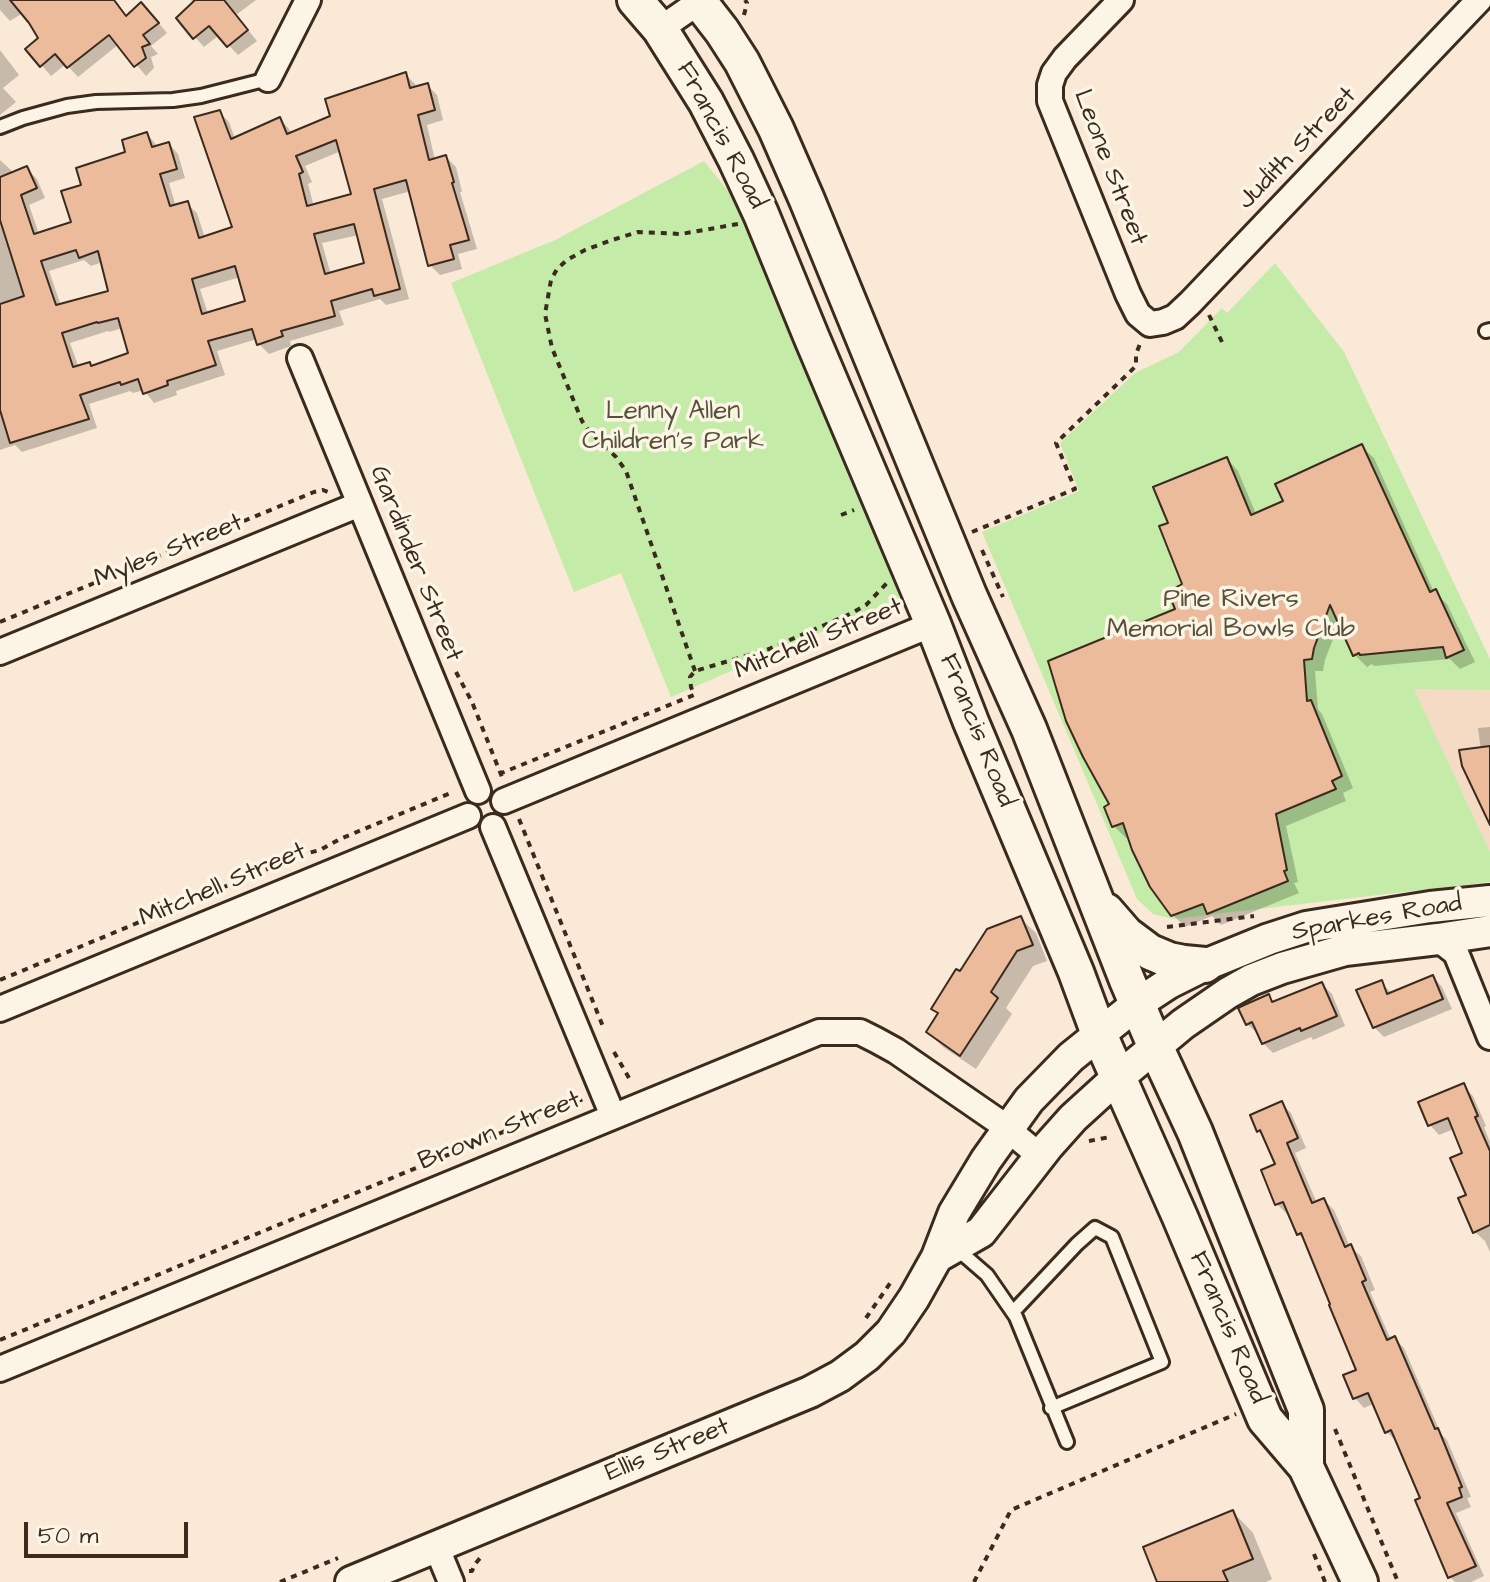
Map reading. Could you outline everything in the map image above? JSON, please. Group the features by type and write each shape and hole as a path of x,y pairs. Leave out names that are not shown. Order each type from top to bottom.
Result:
{"main road":[{"name":"Francis Road","path":"635,0 680,57 749,187 933,624 1099,1034 1265,1419 1306,1467 1360,1582"},
{"name":"Francis Road","path":"700,1 742,62 776,129 969,595 1029,729 1137,1004 1195,1132 1306,1410 1306,1467"},
{"path":"1095,899 1126,934 1150,952 1169,960 1205,965"}],"street":[{"path":"268,79 308,0"},
{"name":"Leone Street","path":"1121,0 1054,73 1050,101 1128,294 1138,314 1150,324"},
{"name":"Judith Street","path":"1150,324 1175,317 1479,0"},
{"path":"660,29 700,1"},
{"name":"Gardinder Street","path":"300,358 478,791"},
{"name":"Myles Street","path":"0,652 357,497"},
{"name":"Mitchell Street","path":"507,800 933,624"},
{"path":"478,791 496,792 507,800 502,819 493,827 475,825 468,816 469,798 478,791"},
{"name":"Mitchell Street","path":"0,1009 468,816"},
{"path":"493,827 613,1116"},
{"name":"Sparkes Road","path":"1137,1004 1205,965 1306,927 1430,907 1490,901"},
{"name":"Sparkes Road","path":"1156,1048 1183,1024 1251,980 1310,958 1345,950 1487,932"},
{"path":"1438,939 1456,953 1490,1037"},
{"name":"Ellis Street","path":"350,1568 436,1546 810,1392 840,1376 867,1356 891,1332 946,1252 954,1213 986,1160 1038,1090 1071,1057 1137,1004"},
{"name":"Brown Street","path":"0,1369 819,1032 860,1032 896,1051 1008,1129 1040,1156"},
{"name":"Ellis Street","path":"946,1252 981,1232 1073,1118 1156,1048"},
{"path":"436,1546 451,1582"}],"lane":[{"path":"0,127 67,106 173,100 268,79"},
{"path":"1013,1312 1095,1228 1112,1237 1162,1362 1051,1408"},
{"path":"946,1252 987,1275 1013,1312 1067,1442"}],"path":[{"path":"695,671 626,471 582,421 552,348 545,314 551,280 557,269 585,250 638,232 681,234 743,223"},
{"path":"1193,299 1212,319 1222,342"},
{"path":"966,535 1075,489 1056,443 1136,366 1136,354 1150,324"},
{"path":"0,622 314,492 323,490 357,497"},
{"path":"455,671 472,702 507,800 607,1036"},
{"path":"613,1050 629,1078"},
{"path":"863,1322 896,1274"},
{"path":"974,1582 1011,1510 1240,1412"},
{"path":"1331,1420 1398,1582"},
{"path":"280,1582 350,1568"}],"shaded area":[{"path":"1413,688 1490,690 1490,852"}],"green space":[{"name":"Lenny Allen Children's Park","path":"704,161 728,191 906,569 898,599 671,697 621,573 574,592 451,283 555,240"},
{"name":"Pine Rivers Memorial Bowls Club","path":"1275,263 1344,352 1490,659 1490,690 1414,689 1490,852 1490,882 1173,919 1153,914 1137,899 982,532 1079,491 1060,443 1135,373 1179,352 1222,308 1227,313"}],"building":[{"path":"10,0 114,0 126,16 141,2 159,23 143,35 150,44 142,47 146,58 134,67 109,35 67,68 55,54 40,67 25,49 38,38"},
{"path":"195,0 224,0 248,30 227,47 209,26 193,39 176,18"},
{"path":"406,72 410,88 428,83 435,110 418,115 429,160 446,155 469,240 450,245 454,259 428,266 406,180 374,189 400,289 374,296 372,289 331,301 335,316 281,331 283,336 257,345 252,329 208,341 216,365 167,381 168,385 143,394 138,379 80,395 89,419 10,443 0,410 0,304 24,296 0,220 0,177 27,166 37,188 21,195 34,234 71,222 61,191 81,185 76,168 125,152 122,140 147,132 152,147 169,142 177,169 160,174 170,206 188,201 199,238 232,227 194,117 220,110 231,139 280,117 287,134 330,116 325,99","holes":["336,140 351,194 307,206 299,174 303,172 296,156","354,224 364,263 325,274 314,234","76,250 79,258 98,251 108,291 56,305 41,261","235,266 245,301 202,314 192,279","118,318 128,353 91,366 90,362 73,367 62,333"]},
{"path":"1362,444 1430,592 1436,589 1464,650 1446,658 1443,647 1353,656 1330,605 1312,659 1304,660 1307,701 1311,700 1342,776 1332,781 1336,789 1276,814 1288,881 1207,914 1203,904 1171,916 1150,887 1123,823 1112,827 1104,807 1109,804 1066,721 1048,661 1175,609 1168,592 1182,584 1159,526 1168,523 1153,487 1227,457 1251,515 1283,501 1275,484"},
{"path":"1490,746 1490,825 1462,766 1459,750"},
{"path":"1021,916 1033,945 1017,951 991,992 998,998 960,1056 926,1032 938,1013 931,1009 956,969 960,971 987,929"},
{"path":"1433,975 1443,999 1373,1028 1356,990 1382,980 1387,994"},
{"path":"1322,982 1337,1016 1262,1044 1252,1022 1246,1025 1238,1008 1269,994 1272,1002"},
{"path":"1464,1083 1490,1151 1490,1225 1473,1233 1458,1198 1466,1195 1450,1158 1462,1153 1448,1118 1428,1126 1418,1102"},
{"path":"1282,1101 1298,1138 1287,1143 1312,1203 1324,1198 1345,1247 1351,1244 1366,1280 1362,1282 1387,1340 1395,1336 1462,1487 1459,1488 1462,1497 1447,1503 1476,1566 1448,1578 1415,1500 1420,1498 1391,1430 1385,1433 1368,1393 1353,1399 1343,1375 1356,1370 1330,1304 1301,1233 1297,1235 1283,1202 1275,1205 1261,1170 1275,1164 1250,1115"},
{"path":"1233,1510 1253,1559 1223,1571 1228,1582 1157,1582 1143,1547"}]}
